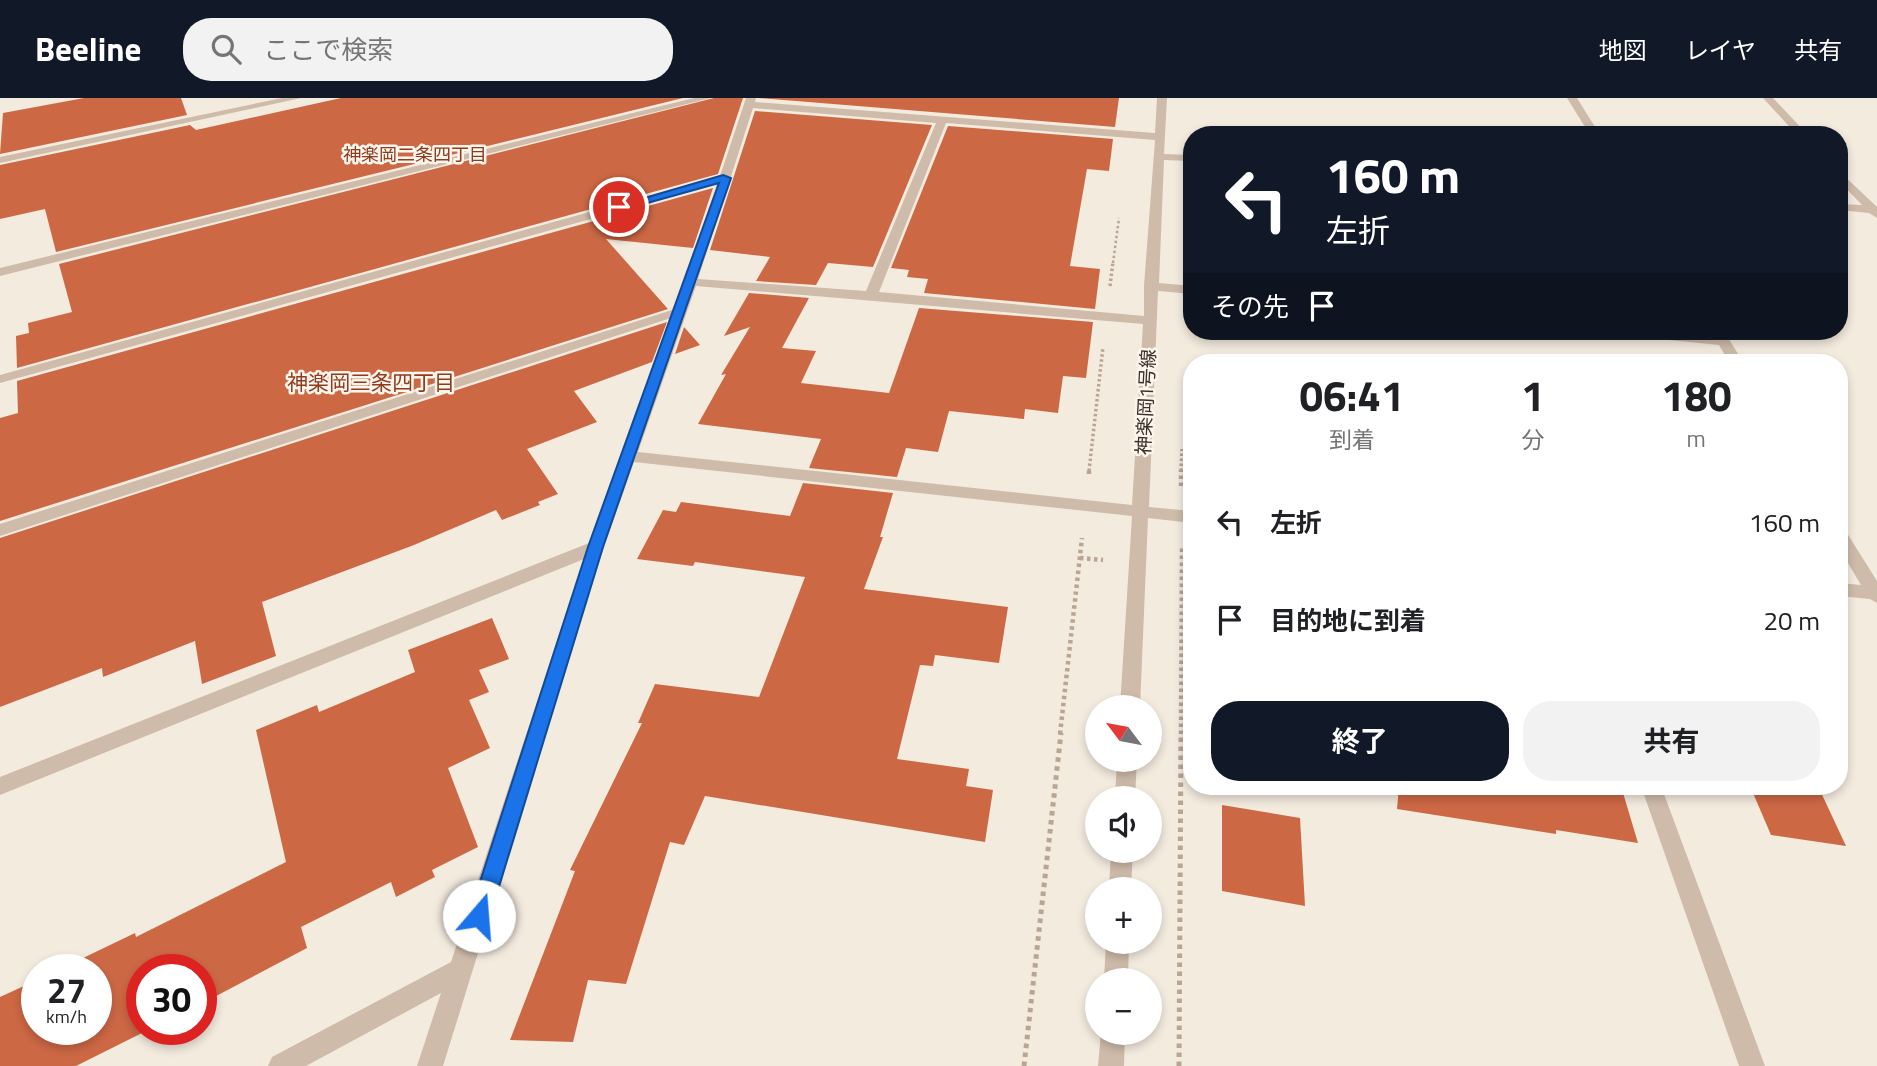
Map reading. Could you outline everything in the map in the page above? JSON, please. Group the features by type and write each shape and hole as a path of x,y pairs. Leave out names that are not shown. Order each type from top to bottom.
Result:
{"street":[{"path":"0,160 296,98"},
{"path":"0,272 706,98"},
{"name":"神楽岡1号線","path":"1131,695 1150,286 1162,98"},
{"path":"1572,98 1589,126"},
{"path":"1768,98 1794,126"},
{"path":"430,1066 596,547 681,311 750,102 942,121 1160,137"},
{"path":"871,295 942,121"},
{"path":"1160,157 1183,158"},
{"path":"0,379 726,178"},
{"path":"1848,183 1876,211"},
{"path":"1848,208 1876,211"},
{"path":"691,282 1149,320"},
{"path":"1150,286 1183,289"},
{"path":"0,530 681,311"},
{"path":"628,456 1183,516"},
{"path":"0,786 596,547"},
{"path":"1848,549 1876,594"},
{"path":"1848,590 1876,594"},
{"path":"1654,795 1752,1066"},
{"path":"281,1066 463,969"},
{"path":"1111,1066 1112,1045"}],"path":[{"path":"1024,1066 1120,213"},
{"path":"1182,436 1183,456"},
{"path":"1179,1066 1183,669"}],"building":[{"path":"84,98 181,98 187,115 0,154 3,113"},
{"path":"341,98 683,98 56,252 45,209 0,219 0,165 190,125 196,130"},
{"path":"714,98 743,98 718,174 17,368 16,336 29,333 28,323 72,312 59,264"},
{"path":"758,98 1119,98 1115,127"},
{"path":"755,111 932,125 873,267 828,263 816,285 756,281 770,257 710,250"},
{"path":"948,126 1113,139 1109,171 1087,169 1070,266 1100,269 1095,309 924,293 928,279 907,277 909,270 891,268"},
{"path":"713,188 693,248 606,239 668,309 0,521 0,418 18,413 17,381"},
{"path":"749,293 809,298 782,348 816,351 801,383 889,393 919,308 1093,322 1086,378 1063,376 1058,413 1025,409 1024,419 949,411 938,452 906,448 897,477 809,468 821,439 698,424 726,374 721,375 750,327 724,336"},
{"path":"667,322 652,362 574,391 597,422 527,449 558,494 538,502 540,505 502,520 496,510 414,545 262,602 276,656 202,684 195,641 103,677 102,668 0,707 0,538"},
{"path":"684,327 700,345 675,354"},
{"path":"803,483 893,493 880,537 883,537 864,589 1008,607 999,663 935,655 933,666 920,665 897,759 969,769 966,786 993,790 985,842 705,796 684,845 670,842 626,984 588,980 573,1042 510,1040 575,871 570,870 642,723 638,723 655,684 759,697 805,577 695,562 693,566 637,559 663,510 676,512 681,502 790,516"},
{"path":"492,618 509,659 479,670 489,692 469,700 490,748 448,768 478,847 432,870 435,877 396,897 391,882 301,927 307,948 217,996 217,954 126,954 126,1041 76,1066 0,1066 0,997 21,987 21,1045 112,1045 112,954 91,954 135,933 136,937 286,862 256,730 317,705 319,712 415,672 408,650"},
{"path":"1398,795 1624,795 1638,843 1556,830 1556,834 1397,809"},
{"path":"1754,795 1822,795 1846,846 1771,835"},
{"path":"1222,805 1300,818 1305,906 1222,891"}],"district":[{"name":"神楽岡二条四丁目","path":"415,154"},
{"name":"神楽岡三条四丁目","path":"371,382"}],"route":[{"path":"479,916 596,547 726,178 619,207"}]}
